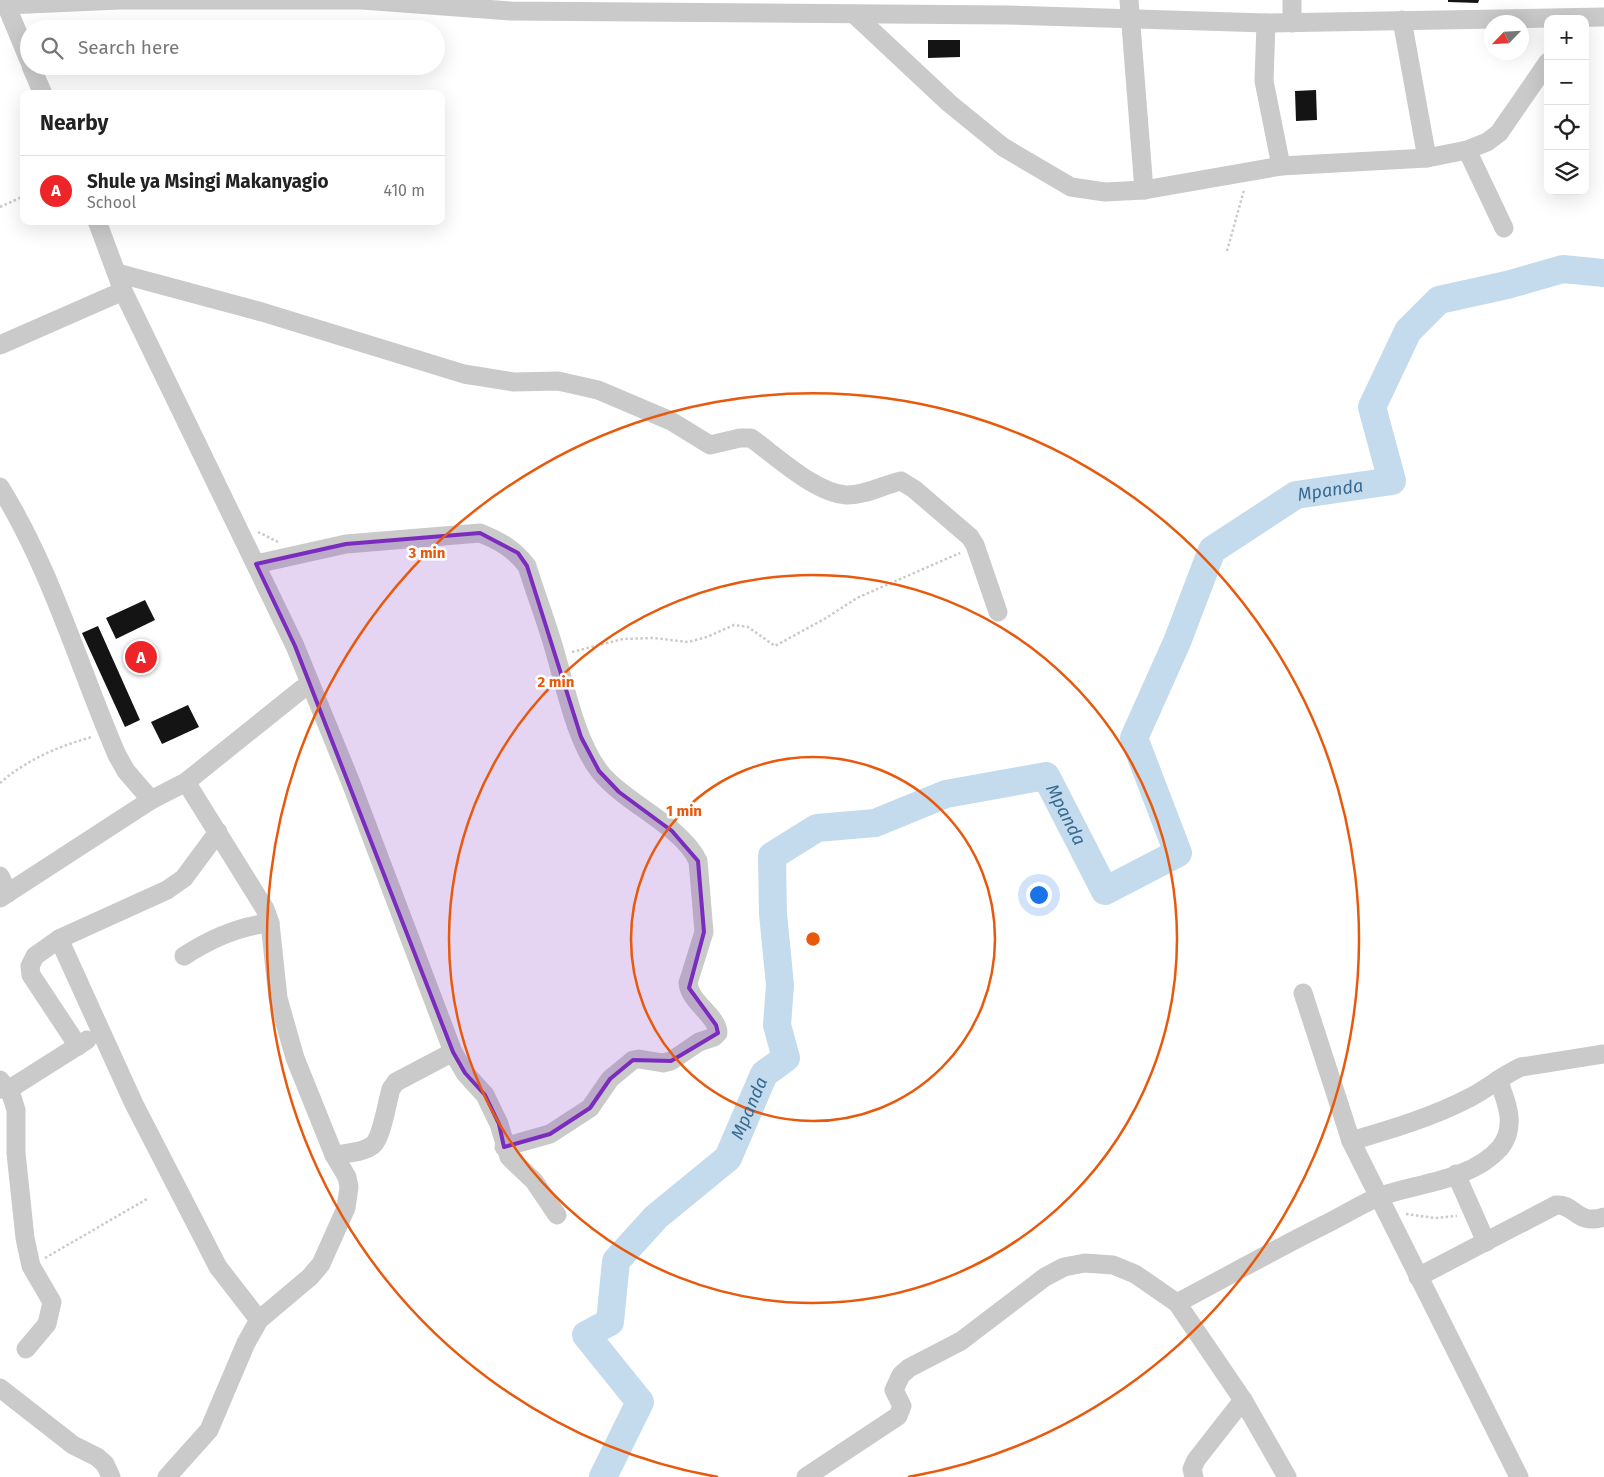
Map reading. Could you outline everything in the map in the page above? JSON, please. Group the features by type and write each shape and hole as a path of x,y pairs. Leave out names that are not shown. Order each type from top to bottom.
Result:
{"street":[{"path":"20,39 5,3 120,0 362,0 511,5 777,6 854,14 1007,15 1129,9 1266,23 1544,18"},
{"path":"1292,0 1292,23"},
{"path":"1129,9 1144,190"},
{"path":"854,14 948,103 1003,147 1071,187 1105,192 1144,190 1281,166 1426,158 1467,150 1487,142 1499,133 1544,68"},
{"path":"1589,18 1604,17"},
{"path":"1402,20 1426,158"},
{"path":"1266,23 1264,81 1281,166"},
{"path":"35,75 41,90"},
{"path":"1467,150 1504,228"},
{"path":"99,225 123,291 235,520 294,646 351,784 453,1052 464,1072 485,1095 500,1124 504,1148 509,1157 534,1181 557,1215"},
{"path":"117,273 262,312 464,374 514,382 558,381 598,390 671,421 710,444 740,438 751,438 830,492 846,495 860,494 901,482 914,488 958,524 975,545 998,612"},
{"path":"0,345 123,291"},
{"path":"0,488 14,509 61,613 108,733 126,771 151,800"},
{"path":"256,564 346,544 480,533 499,540 518,553 526,566 581,737 599,771 619,792 672,832 694,852 698,861 704,932 688,983 691,995 718,1030 714,1037 699,1042 671,1061 663,1063 639,1058 633,1060 610,1079 590,1108 550,1134 504,1148"},
{"path":"0,876 4,895 151,800 186,782 302,689"},
{"path":"167,1477 209,1430 246,1343 259,1320 310,1277 321,1264 334,1239 346,1208 349,1187 347,1177 334,1155 295,1058 278,998 270,923 265,909 186,782"},
{"path":"78,1046 31,975 30,966 35,956 59,939 167,890 184,878 218,832"},
{"path":"184,956 199,946 235,930 270,923"},
{"path":"59,939 71,962 100,1032 218,1266 259,1320"},
{"path":"1303,993 1351,1140 1519,1477"},
{"path":"26,1349 47,1324 52,1302 31,1266 25,1238 16,1153 16,1110 14,1099 3,1086 78,1046 100,1032"},
{"path":"334,1155 363,1150 372,1146 378,1139 391,1089 396,1082 453,1052"},
{"path":"1351,1140 1415,1122 1444,1110 1472,1097 1521,1067 1604,1054"},
{"path":"1177,1304 1287,1243 1456,1174 1499,1149 1507,1135 1510,1116 1498,1080"},
{"path":"1456,1174 1486,1242"},
{"path":"1418,1277 1556,1205 1566,1207 1579,1217 1597,1220 1604,1218"},
{"path":"806,1477 898,1416 902,1411 902,1406 894,1390 901,1375 961,1341 1045,1277 1064,1268 1085,1263 1113,1265 1135,1274 1177,1304 1243,1400 1286,1477"},
{"path":"0,1388 73,1445 97,1457 105,1464 111,1477"},
{"path":"1194,1477 1192,1469 1196,1460 1243,1400"}],"path":[{"path":"1227,251 1245,187 1244,173"},
{"path":"0,207 20,198"},
{"path":"235,520 301,554"},
{"path":"556,656 623,639 654,638 688,642 707,637 734,625 748,627 775,646 857,598 975,545"},
{"path":"0,783 40,756 70,743 108,733"},
{"path":"31,1266 147,1199"},
{"path":"1382,1204 1435,1218 1474,1216"}],"highlighted area":[{"path":"480,533 518,553 527,566 581,737 599,771 619,792 672,831 698,861 704,932 689,988 716,1025 718,1033 671,1061 633,1060 610,1079 590,1108 550,1134 504,1147 499,1124 485,1095 465,1073 453,1052 295,646 256,564 346,544"}],"building":[{"path":"1448,0 1479,0 1478,3 1448,2"},
{"path":"928,40 960,40 960,57 928,58"},
{"path":"1316,90 1317,120 1296,121 1295,91"},
{"path":"145,600 155,620 116,639 106,618"},
{"path":"98,626 140,720 125,727 82,633"},
{"path":"188,705 199,727 162,744 151,722"}],"waterway":[{"name":"Mpanda","path":"603,1477 640,1402 586,1335 610,1322 616,1261 656,1217 728,1158 764,1074 786,1058 777,1025 780,985 773,914 772,856 817,828 875,823 946,794 1046,776 1105,891 1178,853 1134,738 1177,642 1212,550 1296,495 1392,481 1372,407 1408,331 1439,300 1507,285 1563,269 1604,273"}],"place":[{"name":"Shule ya Msingi Makanyagio","path":"141,657"}]}
